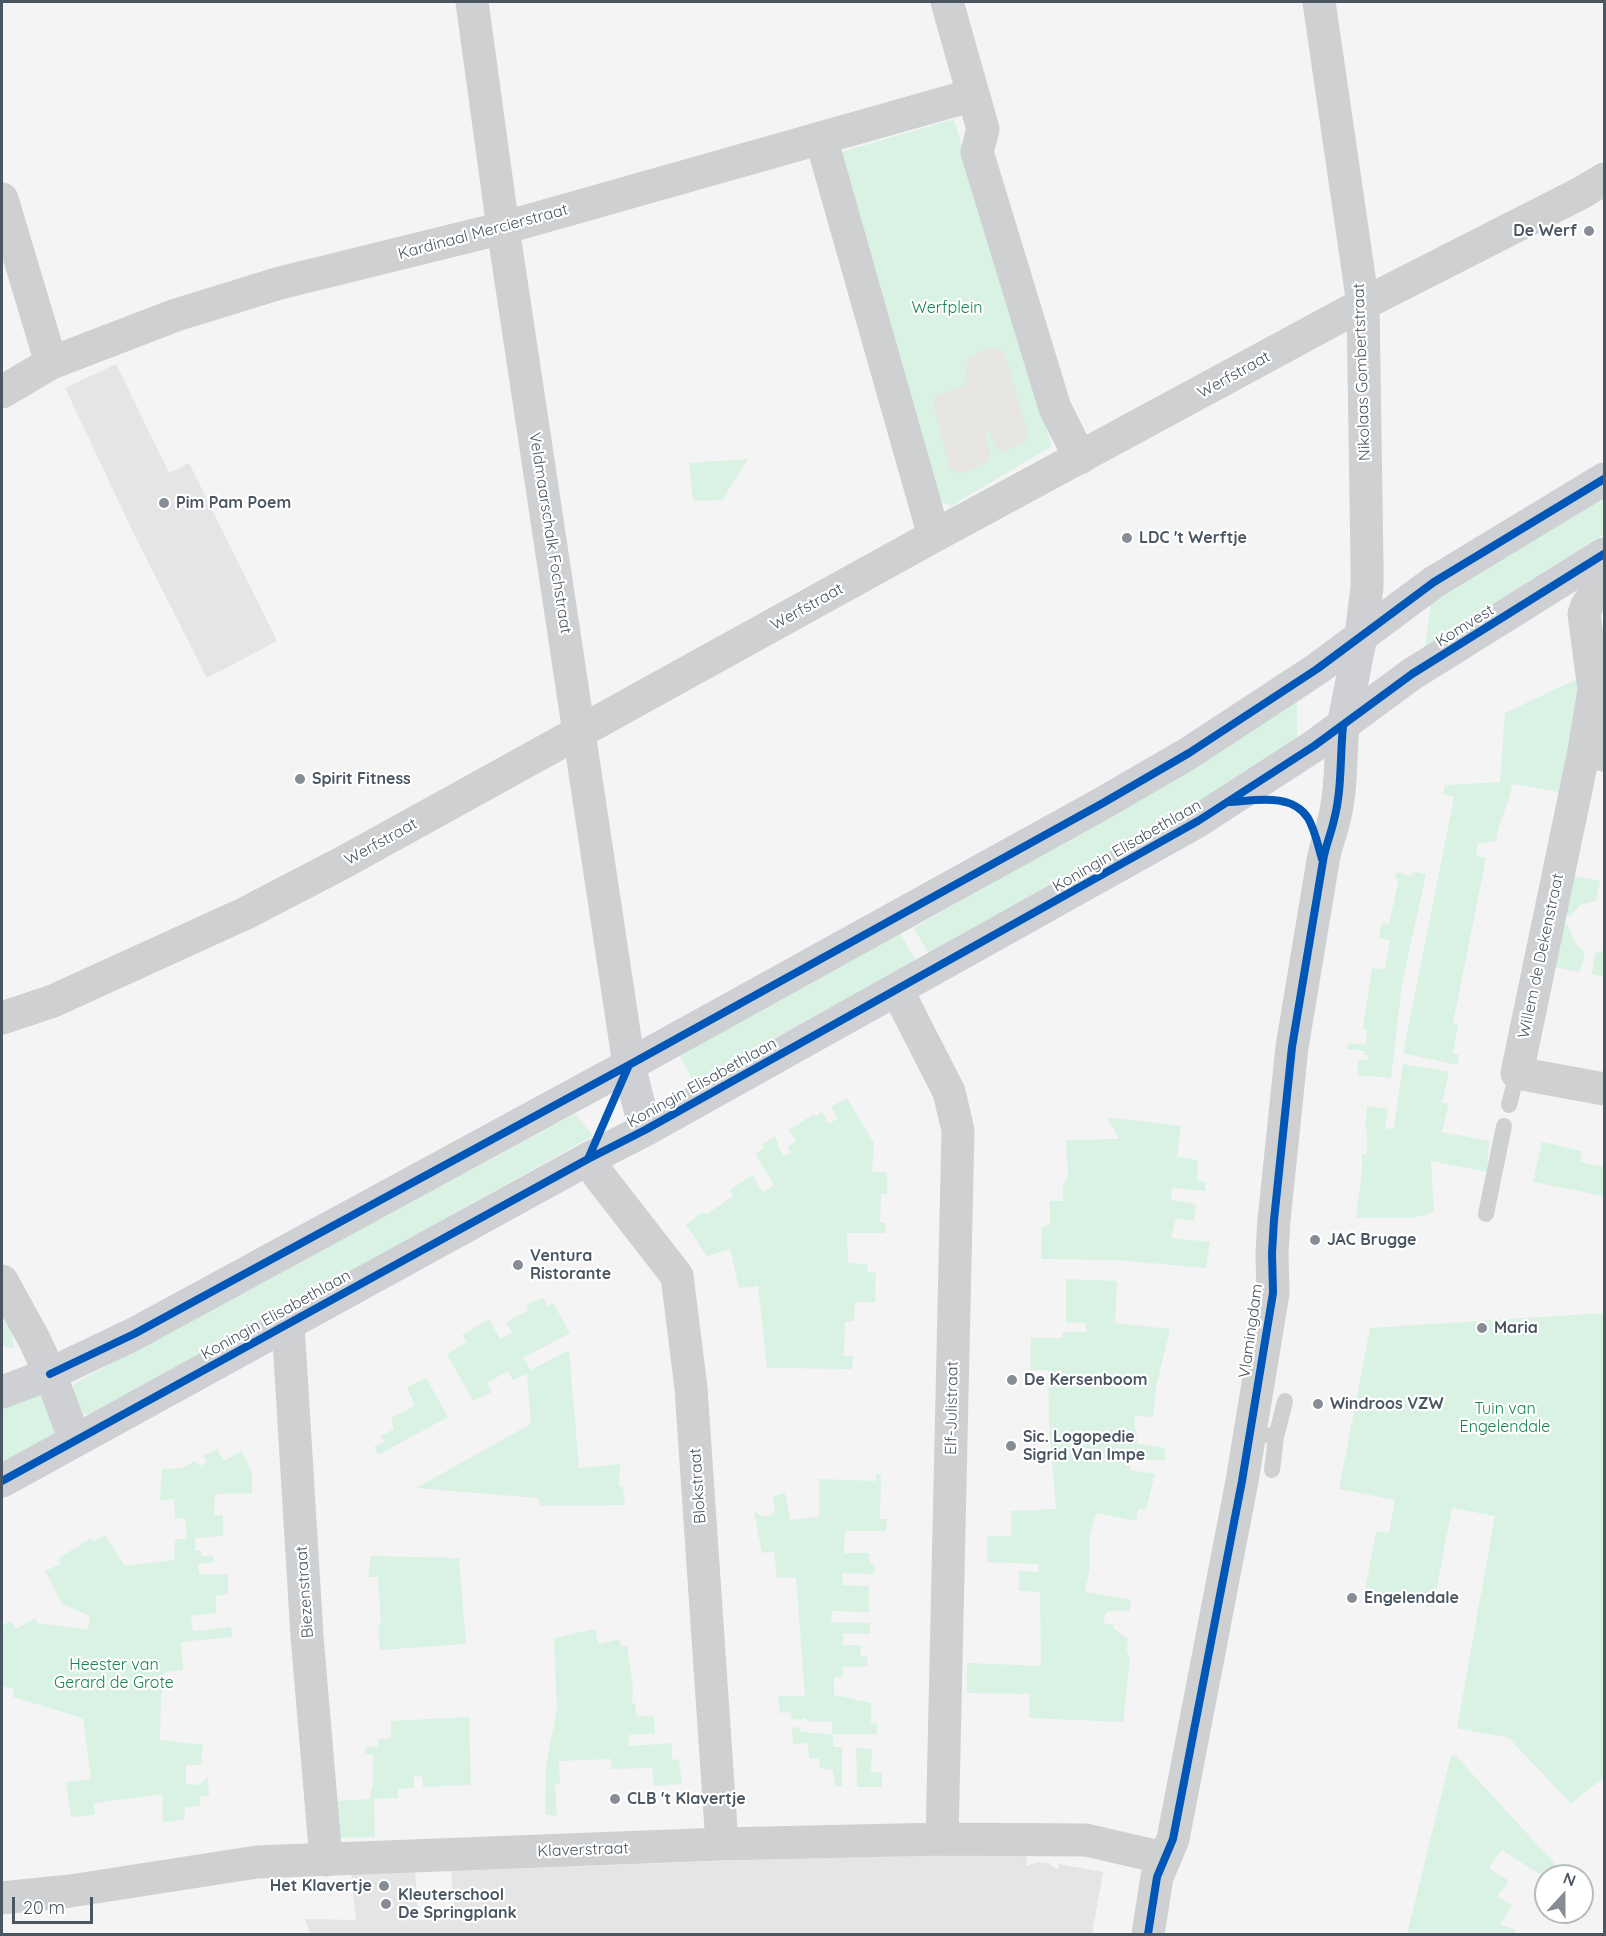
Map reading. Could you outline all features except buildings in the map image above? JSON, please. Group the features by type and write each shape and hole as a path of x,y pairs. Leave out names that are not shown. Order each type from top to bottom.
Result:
{"main road":[{"path":"2,1392 50,1374 135,1334 1103,803 1189,753 1317,669 1434,582 1605,479"},
{"name":"Komvest","path":"1343,726 1412,674 1602,572"},
{"path":"1343,726 1361,636"},
{"name":"Koningin Elisabethlaan","path":"2,1482 588,1159 645,1130 1198,821 1343,726"},
{"path":"629,1065 645,1130"},
{"path":"2,1369 50,1374"},
{"path":"50,1374 75,1440"}],"street":[{"name":"Veldmaarschalk Fochstraat","path":"472,2 503,228 629,1065"},
{"path":"947,2 983,129 977,152 1055,408 1080,458"},
{"name":"Nikolaas Gombertstraat","path":"1319,2 1363,304 1367,587 1361,636"},
{"name":"Kardinaal Mercierstraat","path":"2,392 51,363 176,315 280,283 503,228 974,95"},
{"path":"821,138 934,536"},
{"name":"Werfstraat","path":"2,1018 53,1001 246,913 344,862 934,536 1363,304 1605,179"},
{"path":"2,199 51,363"},
{"name":"Willem de Dekenstraat","path":"1517,1073 1594,753 1594,690 1584,614 1602,572"},
{"name":"Vlamingdam","path":"1148,1935 1157,1877 1173,1839 1263,1435 1273,1293 1274,1220 1292,1047 1326,842 1338,800 1343,726"},
{"name":"Elf-Julistraat","path":"897,990 949,1092 958,1130 942,1839"},
{"path":"1517,1073 1605,1089"},
{"name":"Blokstraat","path":"588,1159 676,1276 691,1388 722,1844"},
{"path":"2,1281 35,1341 50,1374"},
{"name":"Biezenstraat","path":"288,1324 307,1636 326,1860"},
{"name":"Klaverstraat","path":"2,1898 70,1891 257,1862 722,1844 942,1839 1086,1840 1164,1858"}],"lane":[{"path":"1509,1104 1517,1073"},
{"path":"1486,1214 1504,1126"},
{"path":"1272,1470 1263,1435 1285,1401"}],"shaded area":[{"name":"Pim Pam Poem","path":"116,364 169,473 189,463 277,641 207,678 133,532 65,388"},
{"path":"1026,1853 1027,1866 1037,1862 1049,1863 1058,1869 1059,1864 1103,1872 1092,1934 310,1934 305,1919 356,1920 351,1874 415,1872 419,1920 455,1919 451,1871"}],"green space":[{"name":"Werfplein","path":"954,119 1052,446 951,506 939,502 838,153"},
{"path":"748,459 722,500 693,501 689,463"},
{"path":"1604,495 1604,534 1425,647 1431,602"},
{"path":"1577,679 1579,696 1559,792 1512,784 1496,841 1478,843 1476,856 1486,858 1453,1023 1458,1024 1453,1053 1459,1055 1457,1065 1403,1053 1454,797 1443,794 1445,785 1500,782 1505,713"},
{"path":"1297,699 1297,738 1208,796 929,954 914,928 1195,764"},
{"path":"1413,871 1426,874 1402,984 1391,1078 1357,1075 1359,1059 1368,1060 1369,1055 1364,1055 1364,1051 1347,1049 1348,1043 1366,1045 1367,1030 1363,1029 1372,968 1385,970 1390,940 1379,938 1382,923 1389,924 1399,879 1395,878 1396,872 1412,876"},
{"path":"1568,875 1600,881 1596,901 1580,905 1570,916 1564,915"},
{"path":"1562,924 1568,925 1575,943 1585,952 1580,972 1550,966"},
{"path":"900,933 916,961 694,1082 679,1055"},
{"path":"1604,951 1604,977 1592,974 1595,953"},
{"path":"1403,1064 1449,1072 1442,1103 1449,1103 1442,1132 1489,1141 1487,1172 1431,1161 1434,1212 1413,1218 1356,1218 1362,1154 1367,1154 1367,1129 1365,1128 1367,1106 1388,1109 1385,1129 1394,1128"},
{"path":"847,1098 874,1143 872,1172 887,1172 887,1194 881,1194 880,1222 886,1223 885,1233 847,1233 848,1263 867,1264 868,1272 876,1273 875,1302 855,1302 854,1321 845,1322 844,1356 853,1356 852,1369 767,1368 758,1286 739,1288 730,1249 707,1256 686,1225 703,1212 706,1215 733,1196 730,1190 752,1175 763,1192 774,1185 755,1154 764,1148 762,1145 775,1136 777,1146 784,1156 790,1152 787,1147 796,1142 789,1130 814,1114 815,1116 822,1112 829,1124 838,1118 831,1107"},
{"path":"575,1114 593,1136 96,1413 84,1415 76,1412 70,1389 77,1382"},
{"path":"1107,1117 1181,1126 1177,1157 1198,1160 1197,1180 1206,1182 1205,1191 1172,1188 1171,1200 1196,1204 1194,1221 1176,1218 1171,1238 1210,1242 1206,1268 1117,1260 1041,1259 1042,1227 1050,1224 1050,1201 1063,1201 1063,1186 1068,1176 1066,1140 1119,1139"},
{"path":"1542,1142 1582,1151 1580,1162 1604,1167 1604,1196 1533,1182"},
{"path":"1066,1279 1117,1281 1115,1323 1170,1329 1156,1388 1153,1418 1136,1415 1134,1421 1138,1444 1165,1448 1165,1460 1136,1460 1130,1463 1130,1470 1155,1474 1146,1510 1138,1509 1136,1521 1096,1513 1089,1539 1090,1566 1085,1592 1131,1600 1129,1612 1117,1610 1106,1612 1103,1623 1114,1625 1113,1628 1128,1639 1127,1650 1130,1660 1123,1722 1029,1718 1030,1694 967,1693 967,1663 1041,1666 1040,1592 1019,1591 1019,1571 1038,1572 1039,1564 987,1562 987,1536 1011,1536 1011,1511 1056,1509 1049,1423 1048,1370 1030,1370 1031,1338 1062,1338 1063,1332 1087,1332 1086,1323 1066,1322"},
{"path":"543,1298 548,1306 553,1303 570,1333 523,1358 531,1370 569,1350 579,1468 620,1464 619,1487 623,1487 625,1505 541,1506 538,1498 416,1488 531,1424 527,1374 513,1380 508,1371 487,1383 492,1392 473,1401 447,1354 467,1342 462,1335 489,1319 500,1339 512,1333 506,1322 529,1310 526,1305"},
{"path":"2,1313 10,1328 15,1349 2,1346"},
{"name":"Tuin van Engelendale","path":"1604,1313 1604,1777 1571,1804 1509,1738 1457,1728 1495,1516 1452,1508 1433,1607 1364,1595 1376,1532 1389,1533 1395,1500 1339,1489 1370,1328"},
{"path":"426,1378 448,1417 378,1455 374,1447 384,1442 381,1436 394,1429 391,1418 415,1406 407,1387"},
{"path":"39,1394 57,1435 2,1464 2,1408"},
{"name":"Heester van Gerard de Grote","path":"217,1449 224,1461 241,1451 252,1472 252,1493 215,1494 214,1516 223,1515 223,1536 195,1538 195,1550 201,1551 202,1556 213,1555 214,1562 198,1564 199,1574 228,1574 228,1594 216,1596 216,1613 191,1616 193,1631 231,1627 232,1637 181,1642 183,1670 165,1672 161,1696 160,1740 203,1745 201,1765 186,1765 186,1784 199,1785 208,1777 209,1796 200,1796 200,1806 185,1807 184,1820 163,1822 162,1794 94,1803 95,1815 71,1817 66,1782 91,1779 83,1718 13,1697 14,1689 2,1686 2,1625 11,1621 16,1629 35,1618 38,1623 88,1630 90,1616 62,1604 45,1571 61,1564 59,1558 91,1538 93,1542 105,1535 125,1566 174,1560 175,1539 187,1539 185,1518 175,1519 174,1499 160,1500 162,1469 182,1468 195,1461 200,1466 207,1462 203,1456"},
{"path":"876,1474 881,1475 880,1519 887,1519 886,1531 845,1531 844,1553 869,1553 870,1564 875,1565 874,1574 842,1573 843,1585 869,1586 869,1612 832,1611 831,1622 870,1623 870,1634 843,1633 843,1645 861,1645 860,1656 868,1657 867,1666 843,1667 843,1677 834,1677 834,1695 871,1703 871,1723 877,1724 877,1734 833,1734 833,1747 842,1747 842,1786 835,1786 833,1770 820,1768 819,1759 809,1758 808,1743 793,1744 792,1728 800,1727 801,1732 807,1731 807,1733 832,1734 832,1722 806,1721 806,1718 792,1720 791,1712 780,1713 778,1696 805,1696 796,1577 777,1578 774,1551 762,1553 754,1511 762,1517 771,1515 775,1508 773,1496 785,1493 790,1520 819,1517 819,1479 876,1481"},
{"path":"371,1556 459,1558 466,1644 380,1650 378,1577 368,1577"},
{"path":"595,1629 598,1644 619,1639 621,1646 627,1646 633,1687 632,1703 635,1704 637,1717 654,1715 655,1733 629,1735 629,1746 672,1743 672,1759 679,1760 682,1784 654,1786 652,1768 611,1769 611,1759 559,1761 560,1784 555,1784 557,1817 545,1814 546,1765 557,1709 554,1638"},
{"path":"469,1717 471,1785 423,1787 422,1777 414,1776 414,1788 398,1789 398,1798 374,1799 375,1837 338,1838 337,1801 369,1799 373,1786 373,1754 365,1755 365,1747 378,1746 378,1739 391,1738 391,1721"},
{"path":"856,1748 872,1749 871,1772 882,1773 882,1787 857,1787"},
{"path":"1455,1755 1555,1864 1534,1864 1534,1871 1502,1850 1489,1868 1509,1881 1498,1896 1512,1906 1500,1924 1516,1930 1514,1934 1407,1934 1451,1756"}],"sand":[{"name":"Werfplein","path":"993,347 1004,353 1028,433 1027,437 1004,451 995,446 990,431 985,432 990,453 989,460 968,472 956,473 949,467 934,406 935,396 967,384 966,367 969,358 977,352"}],"cycle path":[{"path":"50,1374 134,1334 629,1065 1103,803 1189,753 1317,669 1434,582 1604,479"},
{"path":"2,1481 588,1159 645,1130 1198,821 1314,746 1412,674 1604,554"},
{"path":"1148,1934 1157,1877 1173,1839 1242,1481 1273,1293 1274,1220 1292,1047 1324,856 1337,809 1343,726"},
{"path":"1228,802 1271,800 1292,804 1308,818 1322,859"},
{"path":"588,1159 629,1065"}],"place":[{"name":"De Werf","path":"1589,231"},
{"name":"Pim Pam Poem","path":"164,503"},
{"name":"LDC 't Werftje","path":"1127,538"},
{"name":"Spirit Fitness","path":"300,779"},
{"name":"JAC Brugge","path":"1315,1240"},
{"name":"Ventura Ristorante","path":"518,1265"},
{"name":"Maria","path":"1482,1328"},
{"name":"De Kersenboom","path":"1012,1380"},
{"name":"Windroos VZW","path":"1318,1404"},
{"name":"Sic. Logopedie Sigrid Van Impe","path":"1011,1446"},
{"name":"Engelendale","path":"1352,1598"},
{"name":"CLB 't Klavertje","path":"615,1799"},
{"name":"Het Klavertje","path":"384,1886"},
{"name":"Kleuterschool De Springplank","path":"386,1904"}]}
